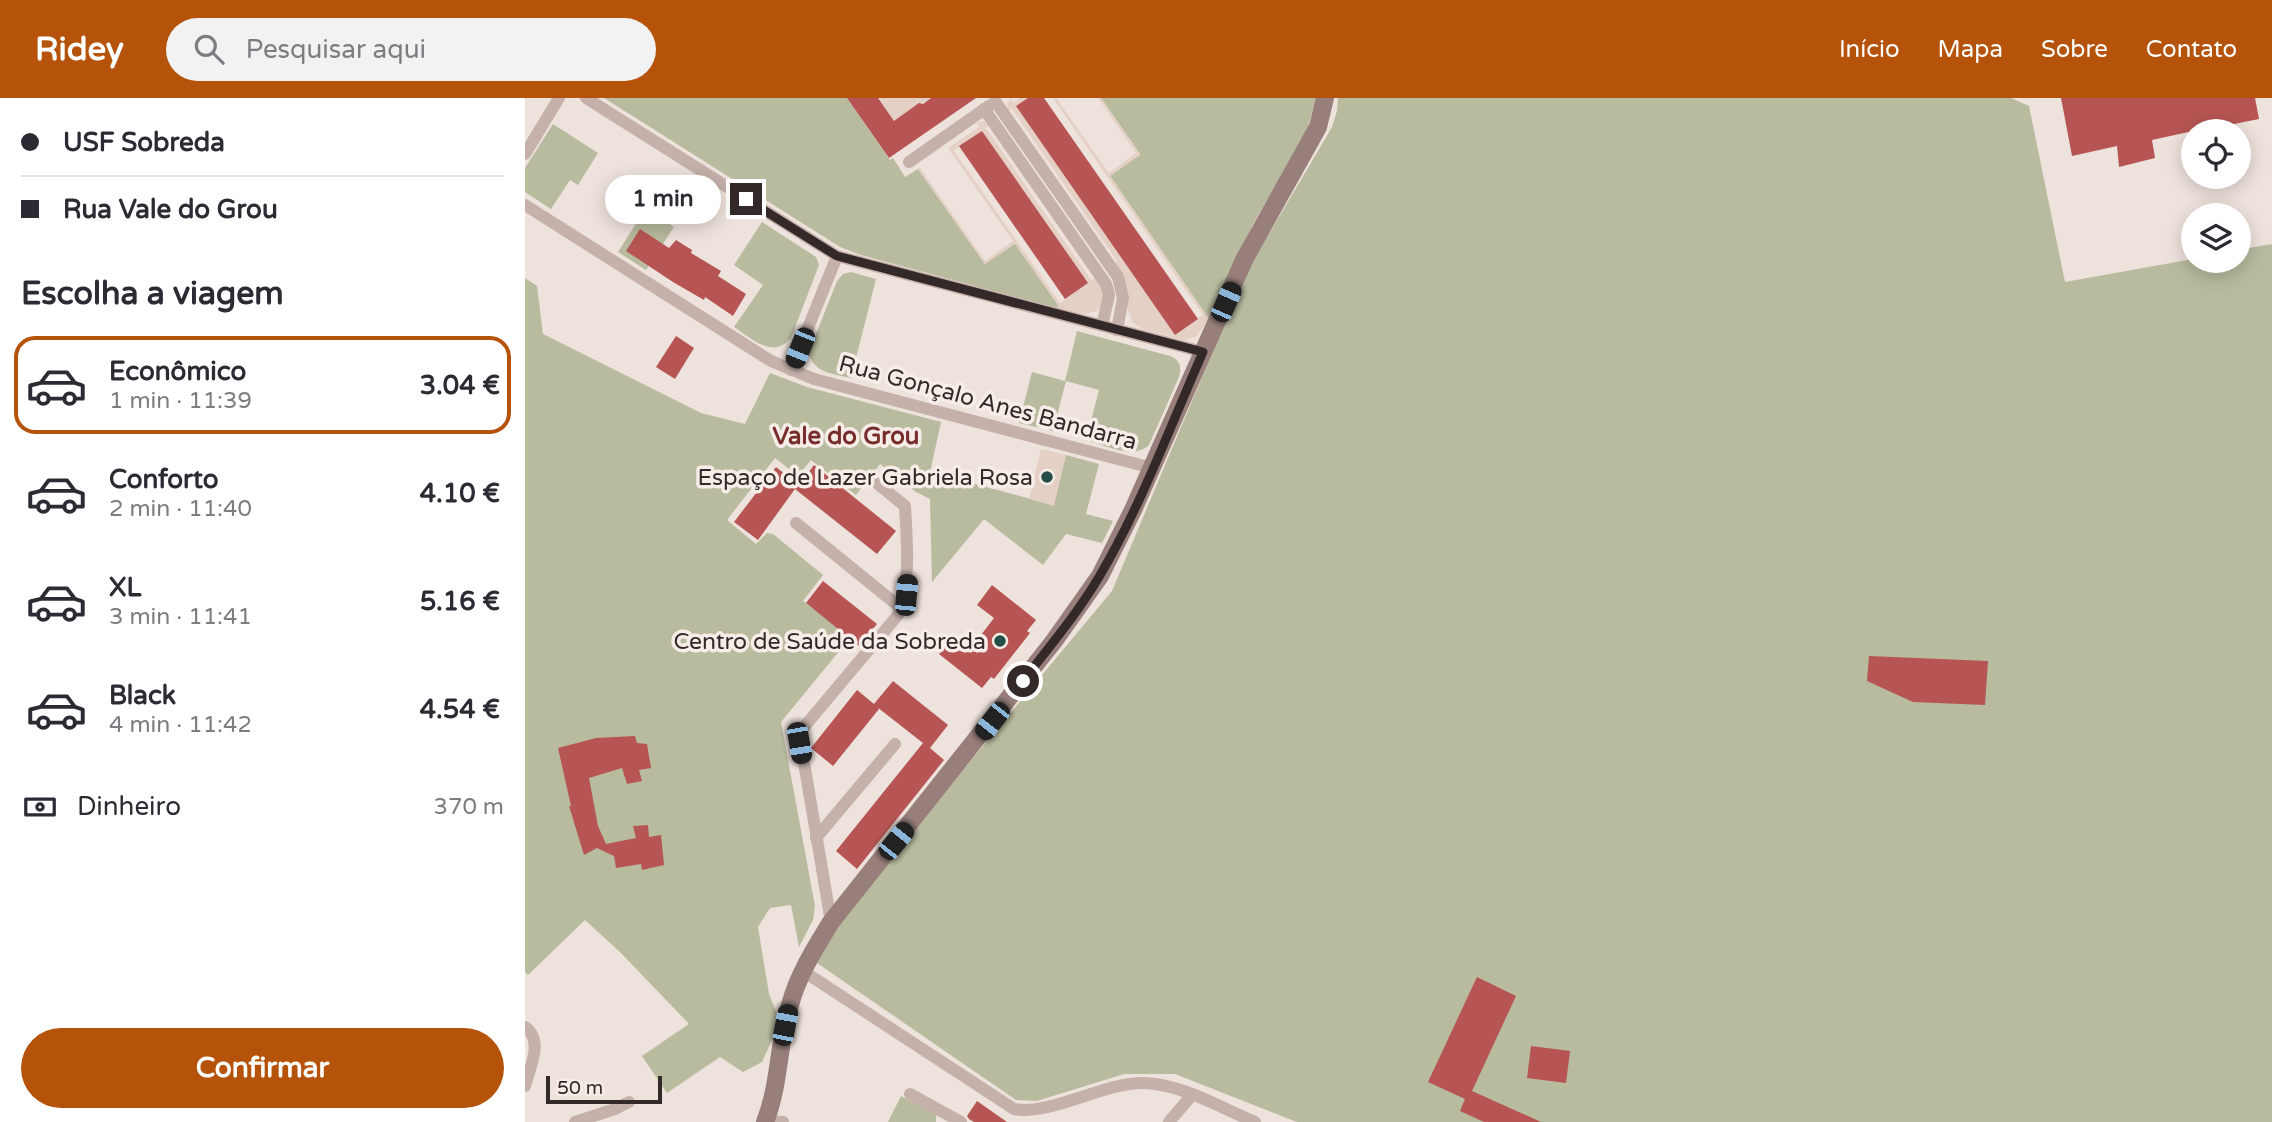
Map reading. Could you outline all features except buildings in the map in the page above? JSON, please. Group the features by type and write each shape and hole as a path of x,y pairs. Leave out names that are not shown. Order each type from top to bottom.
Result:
{"main road":[{"path":"772,1121 773,1096 789,1007 803,971 831,922 1083,602 1111,554 1152,468 1256,236 1318,127 1325,98"}],"street":[{"path":"525,154 559,98"},
{"path":"586,98 837,256 1203,352"},
{"path":"993,103 1106,284 1109,296 1102,326"},
{"path":"993,103 1118,277 1123,298 1117,330"},
{"path":"909,162 993,103"},
{"name":"Rua Gonçalo Anes Bandarra","path":"525,205 771,361 791,370 814,379 1152,468"},
{"path":"791,370 837,256"},
{"path":"831,922 799,733 898,615 906,595 908,572 905,506 879,484"},
{"path":"796,523 901,608"},
{"path":"816,838 895,744"},
{"path":"803,971 1021,1116 1030,1110 1114,1087 1143,1083 1174,1088 1255,1122"},
{"path":"525,1027 533,1032 535,1040 525,1086"},
{"path":"910,1094 961,1122"},
{"path":"1169,1122 1192,1095"},
{"path":"575,1122 629,1102"}],"green space":[{"path":"604,98 847,98 905,177 918,169 985,264 1015,243 1058,305 1057,308 840,247"},
{"path":"1101,98 1316,98 1306,134 1253,224 1209,319 1110,176 1140,154"},
{"path":"1338,98 2011,98 2029,106 2065,282 2181,261 2181,273 2251,273 2251,248 2272,244 2272,1122 1297,1122 1175,1074 1124,1074 1037,1101 1016,1100 817,963 844,913 1112,591 1246,273 1332,127"},
{"path":"553,124 598,153 578,185 570,180 551,209 525,192 525,168"},
{"path":"646,208 674,227 646,270 618,252"},
{"path":"762,222 816,257 819,265 791,338 777,347 762,345 734,327 763,285 734,265"},
{"path":"851,272 876,279 851,378 831,374 819,368 814,364 809,352 837,281 843,274"},
{"path":"525,278 537,286 543,334 701,413 745,424 770,373 807,387 941,422 930,472 1053,505 1066,455 1099,464 1086,514 1113,521 1102,543 1066,534 1043,565 984,519 932,582 930,499 916,492 880,464 856,495 811,460 798,476 775,458 727,520 756,544 767,533 773,534 823,575 803,601 850,638 781,722 815,906 813,920 799,947 791,905 770,908 758,927 769,994 777,1014 773,1038 762,1062 743,1072 720,1057 667,1093 642,1056 689,1024 621,953 585,920 528,975 525,972"},
{"path":"1077,331 1176,359 1180,370 1179,377 1149,445 1135,451 1127,451 1086,440 1099,390 1066,381 1053,431 1019,423 1032,372 1065,381"},
{"path":"901,1096 936,1115 936,1122 888,1122"}],"shaded area":[{"path":"878,98 931,98 912,108 895,123"},
{"path":"1020,98 1028,98 1017,107 1175,335 1203,315 1053,98 1056,98 1109,173 1136,153 1098,98 1101,98 1140,155 1110,176 1209,319 1196,337 1184,340 1142,329 1132,322 1115,264 1117,261 1012,109 1009,111 1007,104 1011,99 1014,103"},
{"path":"983,121 989,125 986,128 1091,280 1095,278 1100,285 1104,296 1098,311 1084,314 1057,308 1058,305 1015,244 985,264 918,169 920,168 985,261 1013,241 948,148 979,127 977,123","holes":["982,131 1087,283 1060,303 954,151"]},
{"name":"Espaço de Lazer Gabriela Rosa","path":"1041,449 1066,455 1054,506 1029,499"}],"place":[{"name":"Espaço de Lazer Gabriela Rosa","path":"1047,477"},
{"name":"Centro de Saúde da Sobreda","path":"1000,641"}],"district":[{"name":"Vale do Grou","path":"846,436"}],"route":[{"path":"746,199 837,256 1203,352 1133,510 1100,576 1023,681"}]}
